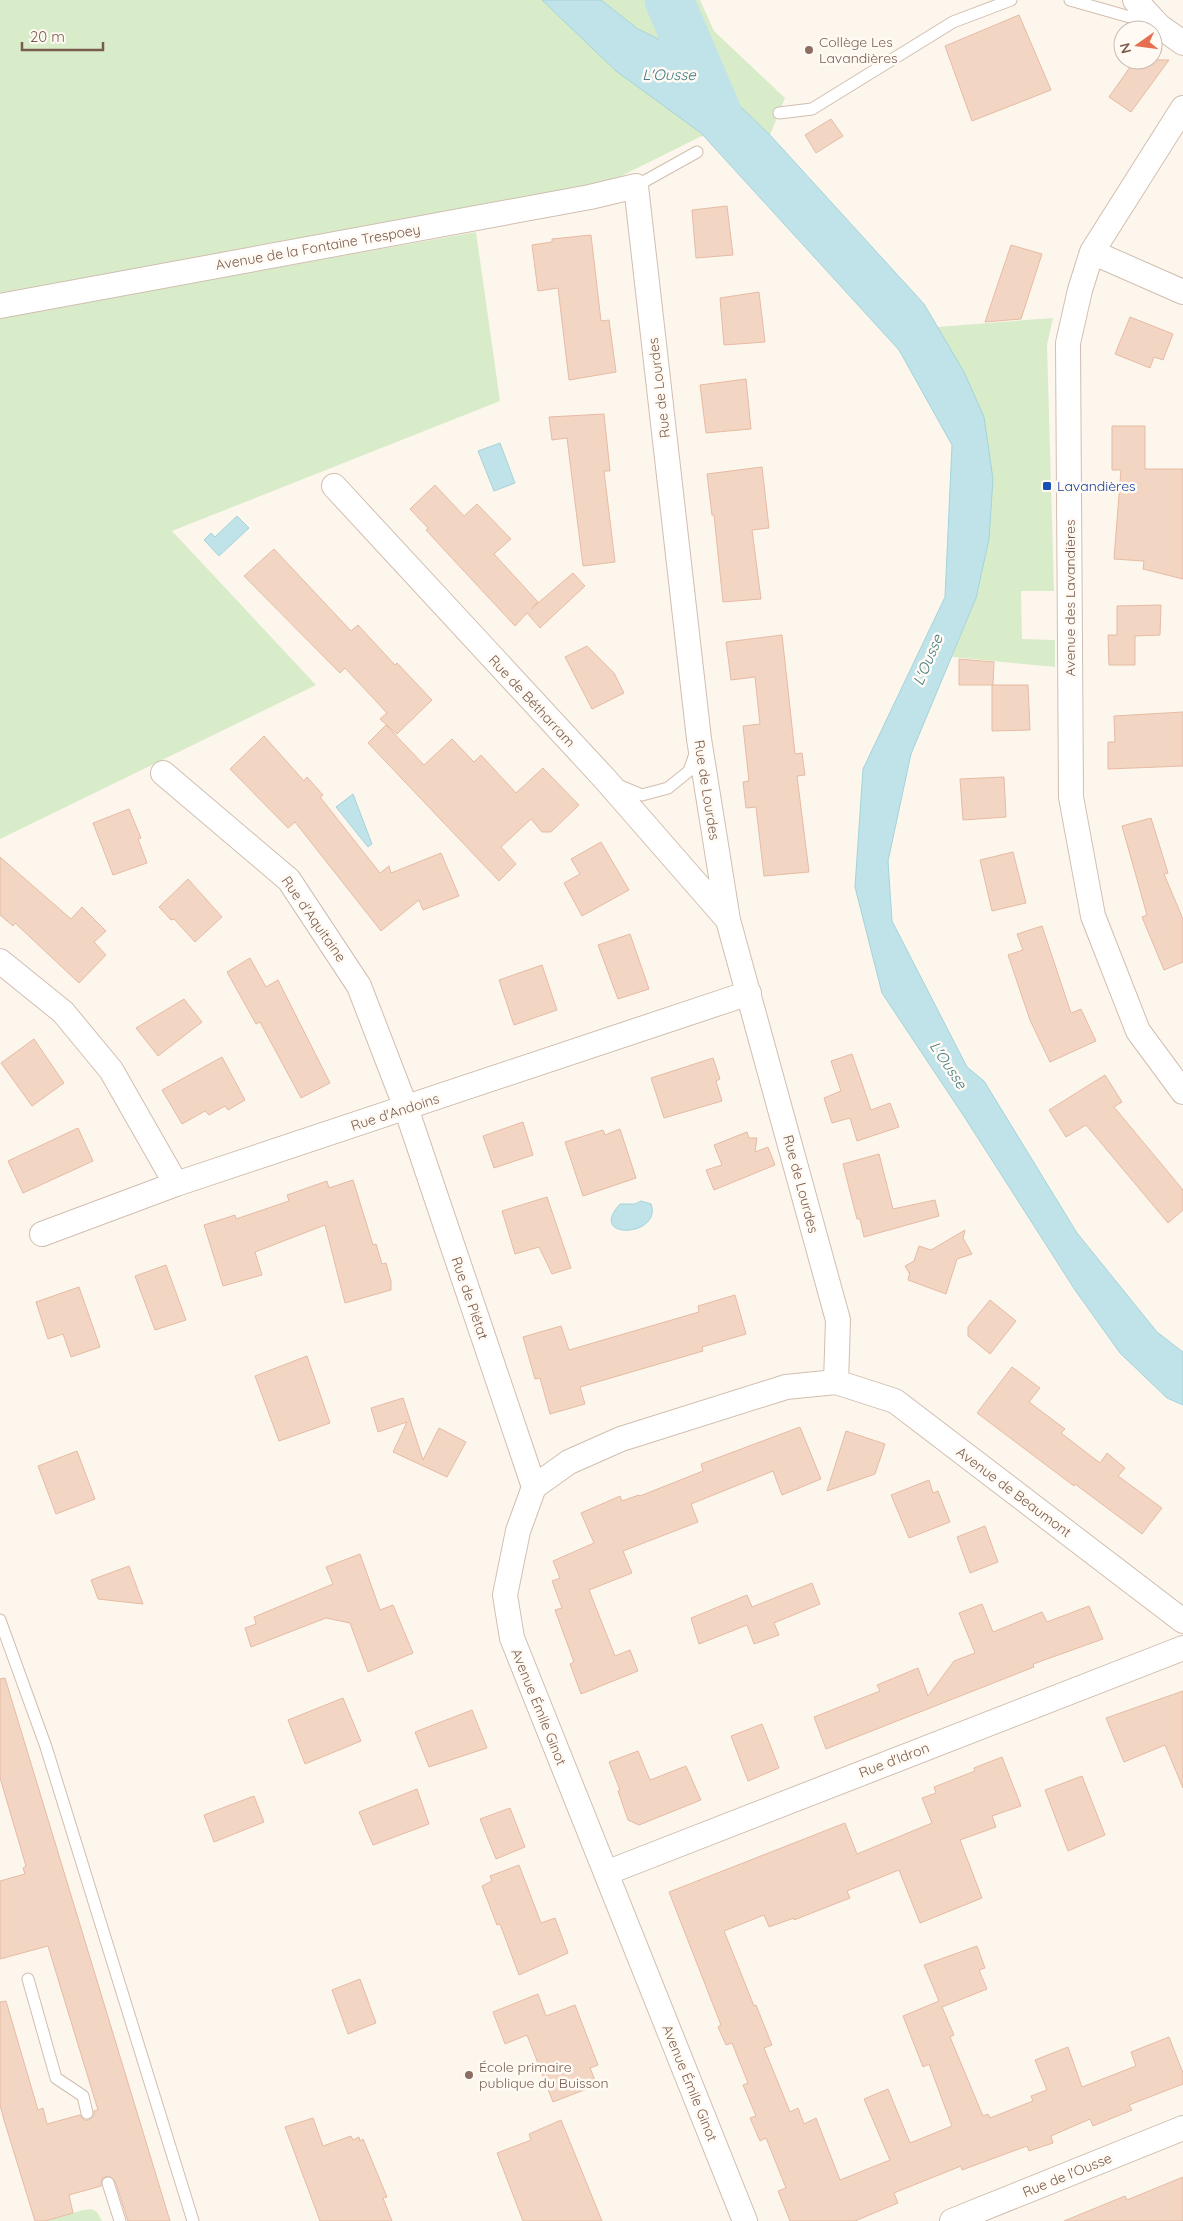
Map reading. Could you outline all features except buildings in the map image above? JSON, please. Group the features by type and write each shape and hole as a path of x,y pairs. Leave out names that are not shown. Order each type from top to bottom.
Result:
{"street":[{"path":"1135,0 1154,20"},
{"path":"1163,28 1183,43"},
{"name":"Avenue des Lavandières","path":"1183,108 1092,252 1080,290 1068,343 1072,797 1093,916 1138,1031 1183,1092"},
{"name":"Avenue de la Fontaine Trespoey","path":"0,306 590,197 636,186"},
{"name":"Rue de Lourdes","path":"636,186 699,739 728,920 838,1320 836,1382"},
{"path":"1092,252 1183,292"},
{"name":"Rue de Bétharram","path":"334,486 604,779 728,920"},
{"name":"Rue d'Aquitaine","path":"163,772 289,880 359,986 406,1108"},
{"path":"0,961 63,1012 111,1070 176,1184"},
{"name":"Rue d'Andoins","path":"42,1234 176,1184 749,992"},
{"name":"Rue de Piétat","path":"406,1108 534,1487"},
{"path":"534,1487 569,1462 621,1439 786,1387 836,1382"},
{"name":"Avenue de Beaumont","path":"836,1382 895,1401 1183,1621"},
{"name":"Avenue Émile Ginot","path":"534,1487 518,1531 505,1595 512,1638 745,2221"},
{"name":"Rue d'Idron","path":"606,1873 1183,1648"},
{"name":"Rue de l'Ousse","path":"952,2221 1183,2128"}],"lane":[{"path":"780,113 812,109 953,22 1011,0"},
{"path":"1070,0 1139,20"},
{"path":"636,186 697,152"},
{"path":"604,779 642,795 668,788 689,771 699,739"},
{"path":"0,1620 46,1747 193,2221"},
{"path":"28,1979 56,2078 83,2096 87,2113"},
{"path":"108,2184 120,2221"}],"green space":[{"path":"0,0 544,0 667,106 704,135 609,182 0,302"},
{"path":"601,0 700,0 714,31 785,98 770,135 683,51 638,29"},
{"path":"476,232 500,401 172,531 316,685 0,839 0,317"},
{"path":"1053,318 1047,345 1054,591 1021,591 1022,639 1055,640 1055,667 952,657 976,598 989,539 964,372 937,327"},
{"path":"91,2209 97,2212 102,2221 45,2221 83,2210"}],"water":[{"name":"L'Ousse","path":"542,0 601,0 638,29 683,51 770,135 924,304 964,372 984,417 993,479 989,539 976,598 911,754 888,861 892,921 967,1067 984,1081 1077,1233 1157,1332 1183,1352 1183,1405 1167,1398 1120,1353 1075,1290 882,993 855,887 863,769 945,597 952,445 899,350 701,133 616,71"},
{"path":"500,443 515,483 494,491 478,451"},
{"path":"237,516 249,528 219,556 204,540 211,533 215,537"},
{"path":"353,794 372,844 368,847 336,807"},
{"path":"641,1201 651,1204 652,1215 646,1223 638,1228 627,1230 618,1229 612,1224 612,1216 620,1204 635,1204"}],"waterway":[{"path":"669,0 718,115"}],"place":[{"name":"Collège Les Lavandières","path":"809,50"},
{"name":"Lavandières","path":"1047,486"},
{"name":"École primaire publique du Buisson","path":"469,2075"}]}
